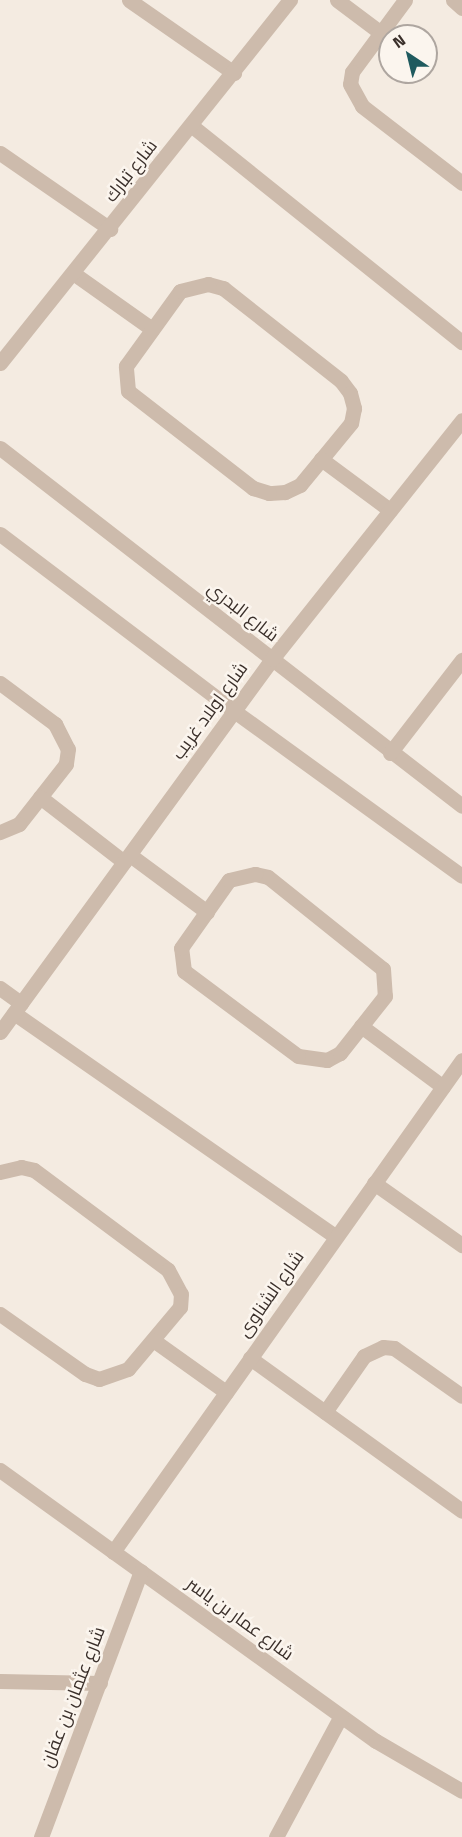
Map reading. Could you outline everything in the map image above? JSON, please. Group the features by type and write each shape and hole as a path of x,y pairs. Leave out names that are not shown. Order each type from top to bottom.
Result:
{"street":[{"path":"129,0 234,73"},
{"name":"شارع تبارك","path":"0,363 110,229 290,0"},
{"path":"337,0 378,31"},
{"path":"388,24 405,0"},
{"path":"453,0 462,8"},
{"path":"378,37 352,72 350,84 354,97 462,183"},
{"path":"192,126 462,342"},
{"path":"0,153 110,229"},
{"path":"74,273 152,329"},
{"path":"208,284 223,288 341,381 350,393 354,408 351,423 300,485 285,492 269,494 252,488 137,401 124,379 126,366 152,329 180,291 208,284"},
{"name":"شارع اولاد غريب","path":"0,1032 272,659 462,420"},
{"name":"شارع البدري","path":"0,448 390,753 462,806"},
{"path":"321,459 390,510"},
{"path":"0,534 234,711 462,876"},
{"path":"390,753 462,660"},
{"path":"0,683 64,735 68,749 66,764 19,824 0,832"},
{"path":"40,797 207,912"},
{"path":"242,874 268,877 383,969 385,996 340,1053 327,1060 312,1061 298,1056 192,979 180,960 181,948 207,912 229,880 242,874"},
{"path":"0,988 17,1008 336,1237"},
{"path":"361,1026 443,1087"},
{"name":"شارع الشناوى","path":"113,1551 462,1060"},
{"path":"0,1172 21,1167 34,1170 168,1270 177,1281 180,1307 128,1369 99,1379 85,1374 0,1314"},
{"path":"374,1183 462,1245"},
{"path":"153,1340 226,1392"},
{"path":"325,1412 364,1356 383,1347 394,1348 462,1396"},
{"path":"250,1358 462,1511"},
{"name":"شارع عمار بن ياسر","path":"0,1470 341,1716 412,1764 462,1791"},
{"name":"شارع عثمان بن عفان","path":"41,1837 141,1571"},
{"path":"0,1681 100,1683"},
{"path":"276,1837 341,1716"}]}
